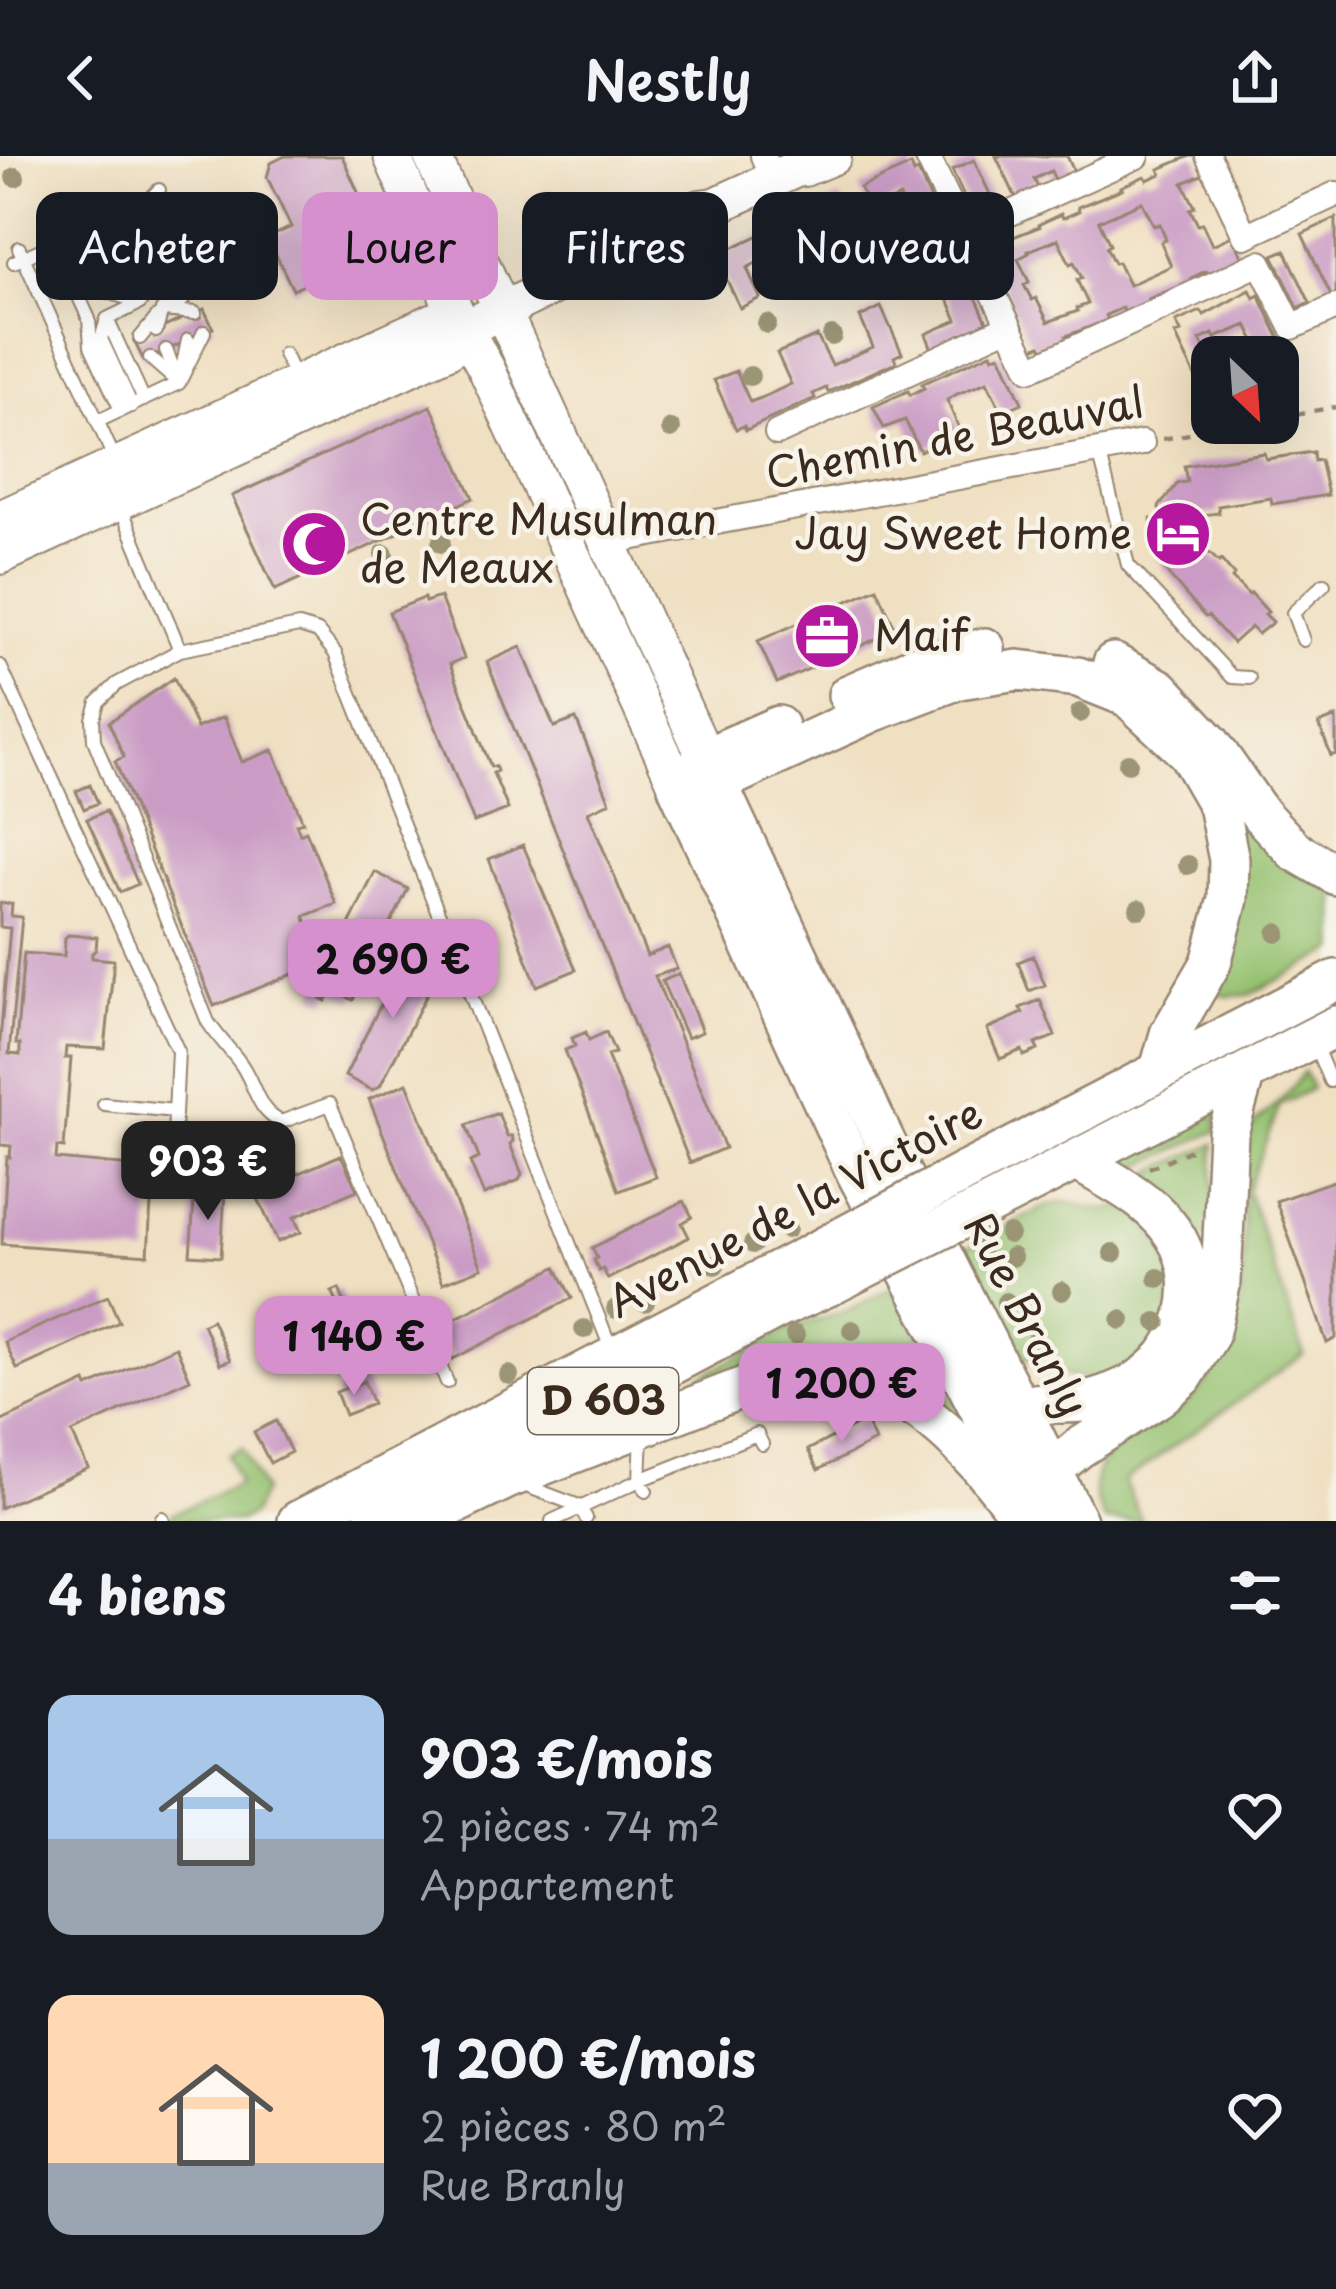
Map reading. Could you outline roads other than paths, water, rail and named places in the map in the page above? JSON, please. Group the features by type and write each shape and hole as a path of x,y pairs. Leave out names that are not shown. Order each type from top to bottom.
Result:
{"main road":[{"path":"700,776 920,664 994,646 1068,649 1133,672 1160,689 1294,851 1336,875"},
{"path":"700,776 959,679 1018,670 1058,674 1128,697 1188,753 1218,805 1229,860 1228,899 1210,963 1170,1034 1160,1069"},
{"path":"700,776 872,1160"},
{"name":"Avenue de la Victoire","path":"374,1521 779,1308 824,1268 965,1172 1336,980"},
{"name":"Avenue de la Victoire","path":"298,1521 615,1358 824,1268 983,1208 1324,1032"},
{"path":"1051,1471 1078,1448 1160,1397 1183,1377 1209,1336 1222,1281 1228,1133 1245,1073"},
{"name":"Rue Branly","path":"872,1160 1019,1409 1077,1521"},
{"name":"Rue Branly","path":"872,1160 1038,1521"},
{"path":"1019,1409 1033,1403 1084,1401 1127,1386 1152,1371 1168,1353 1188,1312 1190,1281 1184,1254 1170,1227 1133,1194 1078,1161"},
{"path":"420,1521 509,1478 757,1382 798,1372 832,1373 871,1383 908,1401 961,1445 1023,1521"}],"street":[{"path":"392,156 433,251 448,300 700,776"},
{"path":"431,156 608,542 700,776"},
{"path":"160,483 448,350 464,328 652,238 661,227 700,208 716,206 768,168 833,156"},
{"path":"1014,211 1137,156"},
{"path":"1208,156 1245,236 1336,194"},
{"path":"931,157 946,192"},
{"path":"996,300 1030,369 1260,263 1292,327 1336,307"},
{"path":"0,556 291,369 435,321 464,328"},
{"path":"777,433 1009,326"},
{"path":"0,519 118,483 160,483 248,462 436,378 466,379 497,393"},
{"name":"Chemin de Beauval","path":"608,542 1142,443"}],"lane":[{"path":"36,249 19,255 36,291"},
{"path":"40,300 98,421 180,650"},
{"path":"80,300 89,319 91,346 132,405"},
{"path":"131,300 140,303"},
{"path":"132,405 107,319 142,300"},
{"path":"140,338 162,310 183,300"},
{"path":"162,310 195,313"},
{"path":"162,310 178,320"},
{"path":"156,331 162,310"},
{"path":"98,421 179,383 204,332"},
{"path":"179,383 188,340"},
{"path":"166,350 179,383"},
{"path":"149,358 179,383"},
{"path":"1099,451 1128,565 1232,677 1249,678"},
{"path":"1303,640 1293,614 1324,584"},
{"path":"447,1382 331,1104 280,1122 266,1115 241,1063 208,1022 94,740 98,702 117,684 180,650 298,626 318,632 335,653 615,1358"},
{"path":"0,666 178,1051 172,1178"},
{"path":"1324,1032 1330,1081"},
{"path":"104,1104 175,1111"},
{"path":"642,1427 643,1485"},
{"path":"552,1521 757,1434 762,1444"},
{"path":"509,1478 582,1512"}],"place":[{"name":"Jay Sweet Home","path":"1178,534"},
{"name":"Centre Musulman de Meaux","path":"314,544"},
{"name":"Maif","path":"827,636"}]}
